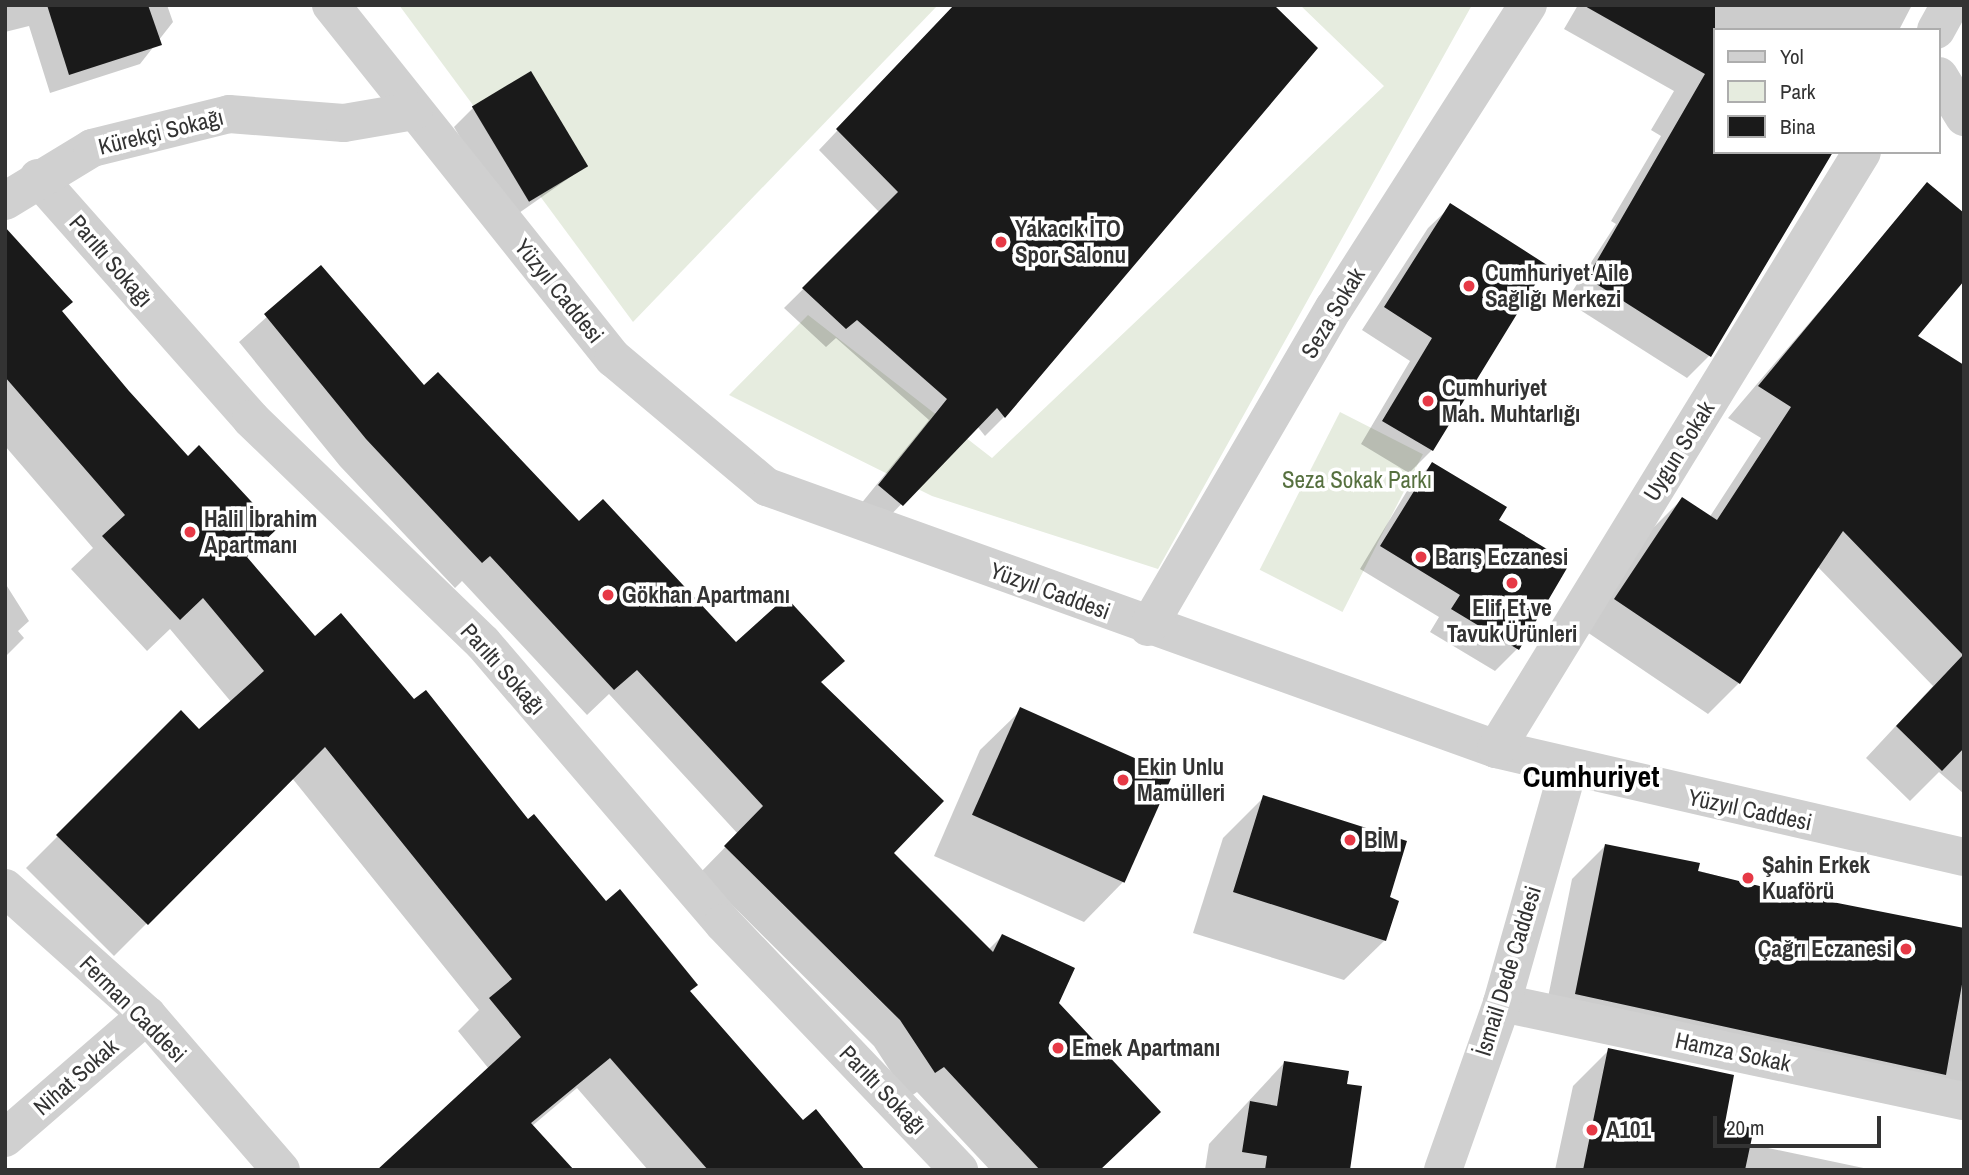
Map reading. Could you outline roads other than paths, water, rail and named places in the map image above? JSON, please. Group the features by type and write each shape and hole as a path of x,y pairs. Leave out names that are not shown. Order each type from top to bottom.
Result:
{"street":[{"name":"Yüzyıl Caddesi","path":"331,5 613,358 767,487 1149,627 1496,749 1568,770 1964,857"},
{"name":"Seza Sokak","path":"1149,627 1334,308 1528,5"},
{"path":"1937,28 1950,5"},
{"path":"1941,79 1964,117"},
{"name":"Kürekçi Sokağı","path":"5,201 38,178 92,148 229,114 344,123 414,111"},
{"name":"Uygun Sokak","path":"1496,749 1861,154"},
{"name":"Parıltı Sokağı","path":"38,178 251,419 483,643 723,923 959,1170"},
{"name":"İsmail Dede Caddesi","path":"1443,1170 1502,1003 1568,770"},
{"name":"Ferman Caddesi","path":"5,888 147,1015 281,1170"},
{"name":"Hamza Sokak","path":"1502,1003 1964,1101"},
{"name":"Nihat Sokak","path":"5,1138 147,1015"}],"place":[{"name":"Yakacık İTO Spor Salonu","path":"1001,242"},
{"name":"Cumhuriyet Aile Sağlığı Merkezi","path":"1469,286"},
{"name":"Cumhuriyet Mah. Muhtarlığı","path":"1428,401"},
{"name":"Halil İbrahim Apartmanı","path":"190,532"},
{"name":"Barış Eczanesi","path":"1421,557"},
{"name":"Elif Et ve Tavuk Ürünleri","path":"1512,583"},
{"name":"Gökhan Apartmanı","path":"608,595"},
{"name":"Ekin Unlu Mamülleri","path":"1123,780"},
{"name":"BİM","path":"1350,840"},
{"name":"Şahin Erkek Kuaförü","path":"1748,878"},
{"name":"Çağrı Eczanesi","path":"1906,949"},
{"name":"Emek Apartmanı","path":"1058,1048"},
{"name":"A101","path":"1592,1130"}],"district":[{"name":"Cumhuriyet","path":"1591,776"}],"park label":[{"name":"Seza Sokak Parkı","path":"1357,480"}]}
